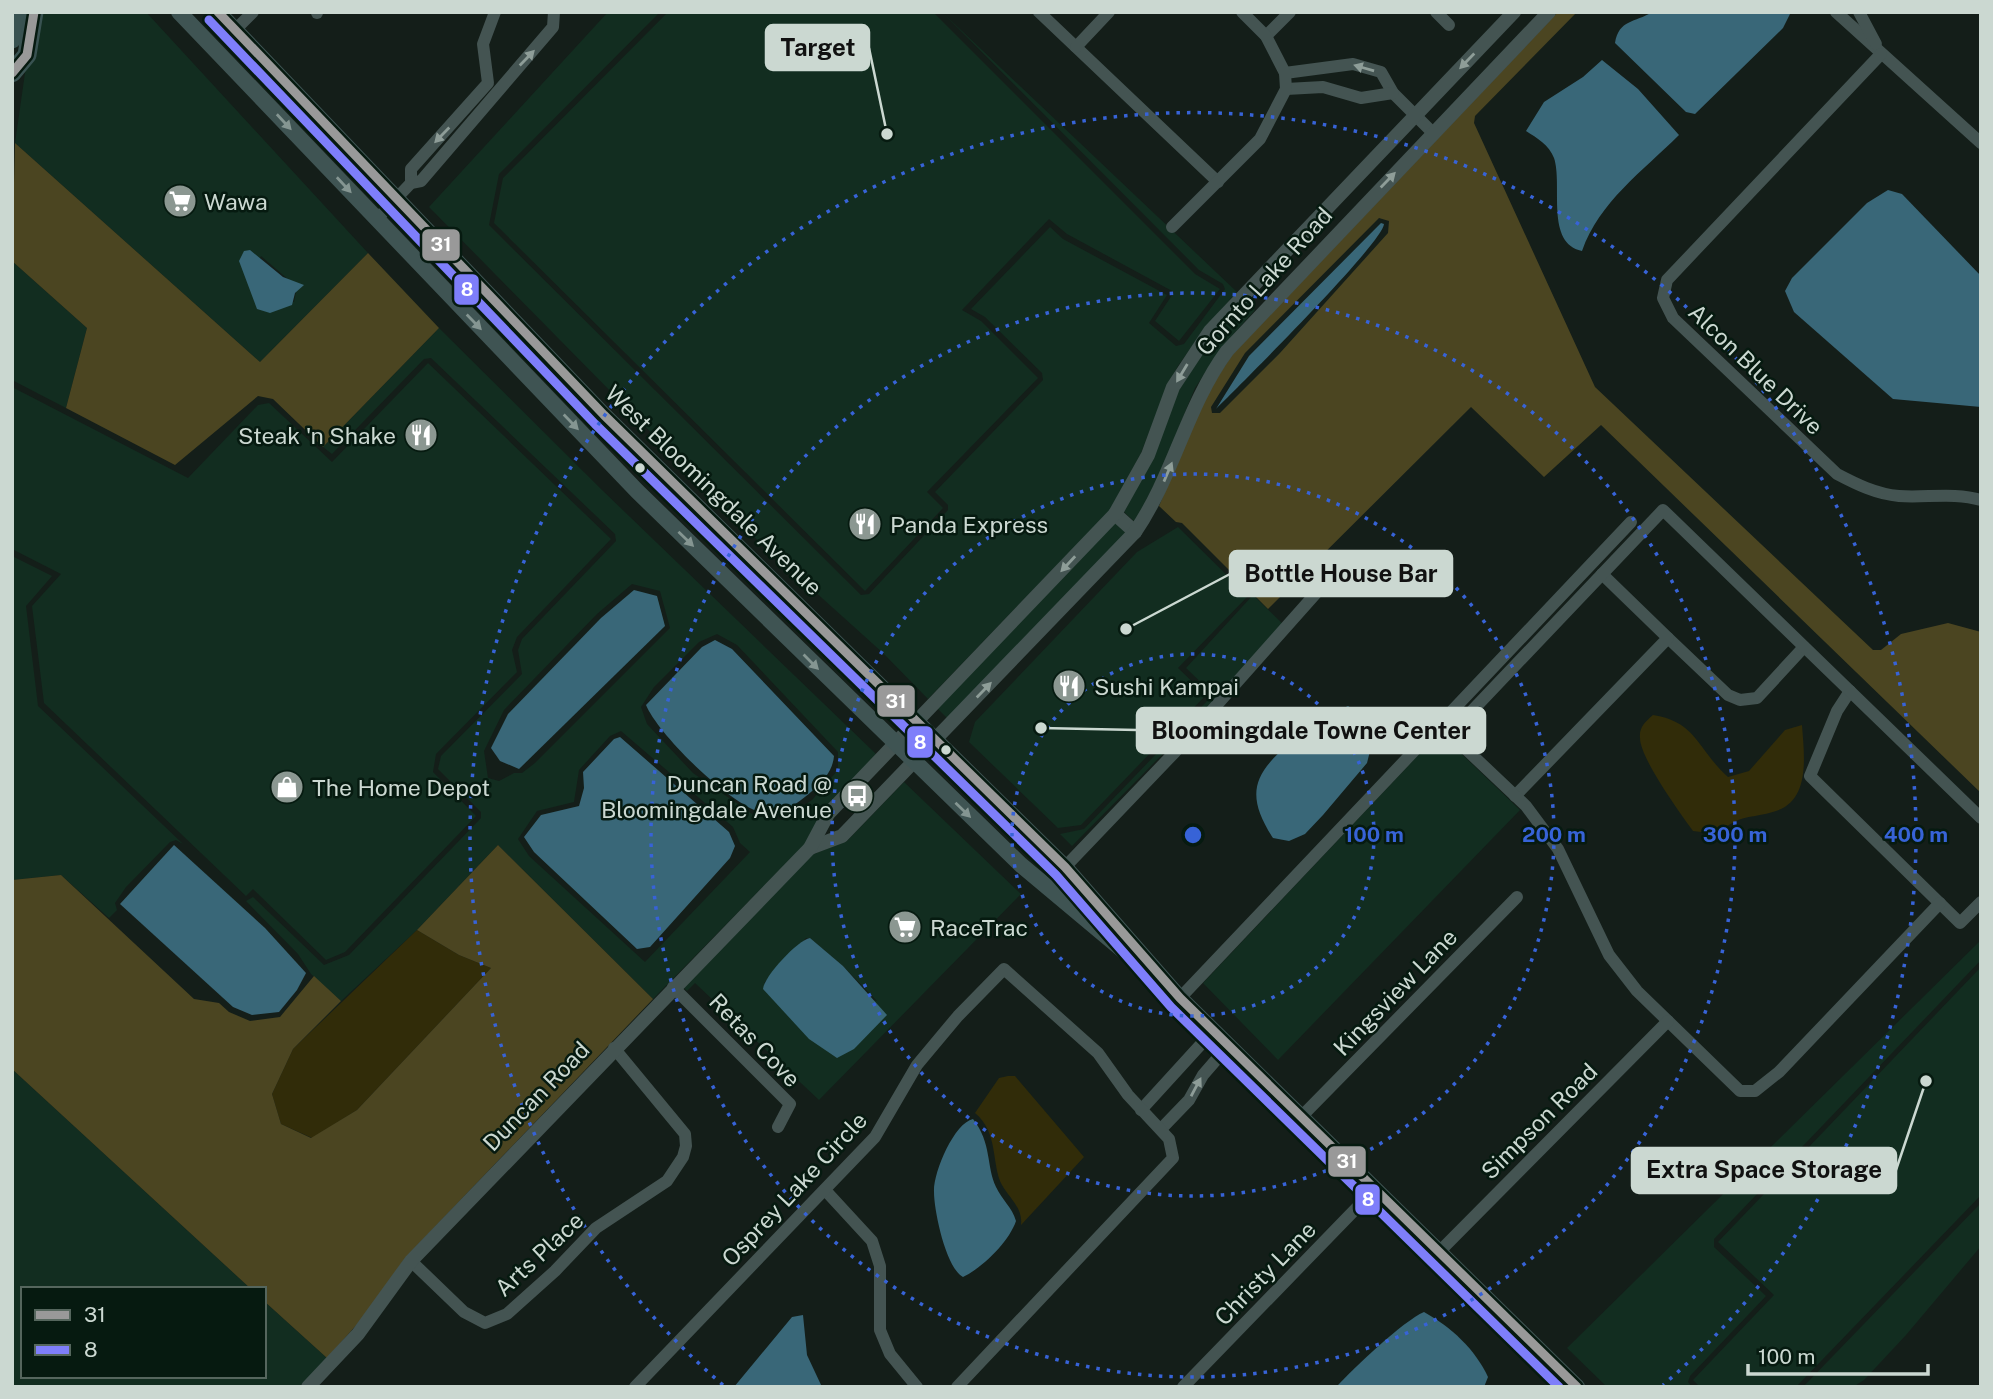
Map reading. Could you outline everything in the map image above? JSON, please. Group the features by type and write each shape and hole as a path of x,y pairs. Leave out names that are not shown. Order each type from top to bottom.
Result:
{"main road":[{"path":"12,39 17,12"},
{"path":"12,74 27,55 34,12"},
{"name":"West Bloomingdale Avenue","path":"179,12 637,491 894,744 1045,887 1180,998 1214,1030 1577,1387"},
{"name":"West Bloomingdale Avenue","path":"218,12 662,472 1065,867 1180,998"},
{"path":"637,491 662,472"}],"street":[{"path":"235,30 253,12"},
{"path":"411,183 411,169 488,83 483,44 495,12"},
{"path":"376,220 411,183 421,181 539,46 553,27 554,12"},
{"path":"1040,12 1217,182"},
{"path":"1076,47 1109,12"},
{"path":"1172,228 1261,139 1286,89 1285,73 1266,36 1242,12"},
{"path":"1266,36 1290,12"},
{"path":"1436,12 1449,25"},
{"name":"Gornto Lake Road","path":"917,720 1115,514 1147,455 1173,387 1210,331 1514,12"},
{"name":"Gornto Lake Road","path":"914,762 1135,532 1155,502 1192,408 1227,351 1549,12"},
{"path":"1836,12 1981,143"},
{"path":"1858,12 1881,54"},
{"name":"Alcon Blue Drive","path":"1881,54 1667,280 1663,298 1673,318 1837,474 1857,485 1897,496 1955,496 1981,500"},
{"path":"1285,73 1353,64 1381,72 1394,93 1433,133"},
{"path":"1286,89 1323,87 1361,98 1394,93"},
{"path":"1940,903 1779,1072 1755,1091 1740,1091 1668,1021 1609,956 1558,849 1515,796 1450,734 1663,510 1981,818"},
{"path":"1115,514 1135,532"},
{"path":"1180,998 1631,522"},
{"path":"1602,575 1728,695 1740,700 1757,698 1804,647"},
{"path":"1065,867 1175,752 1318,591"},
{"path":"1515,796 1668,638"},
{"path":"1850,691 1837,710 1810,776 1960,923 1981,902"},
{"name":"Duncan Road","path":"308,1387 358,1334 411,1261 810,848 828,814 917,720"},
{"name":"Duncan Road","path":"810,848 842,836 914,762"},
{"name":"Kingsview Lane","path":"1302,1116 1517,897"},
{"name":"Osprey Lake Circle","path":"635,1387 882,1128 917,1065 958,1016 1004,969 1098,1053 1141,1110 1162,1128"},
{"name":"Retas Cove","path":"673,987 790,1104 778,1127"},
{"name":"Simpson Road","path":"1440,1251 1668,1021"},
{"path":"1141,1110 1214,1030"},
{"path":"957,1387 1170,1164 1173,1149 1162,1128 1189,1100 1203,1075 1229,1045"},
{"name":"Arts Place","path":"411,1261 464,1312 485,1323 507,1314 555,1271 596,1227 667,1181 686,1146 684,1134 614,1048"},
{"name":"Christy Lane","path":"1183,1387 1376,1188"},
{"path":"825,1190 855,1219 872,1241 880,1266 880,1330 890,1354 917,1387"}],"shaded area":[{"path":"41,12 146,12 368,253 260,362 15,143 26,66","holes":["261,256 290,281 296,292 294,302 250,290 249,281"]},
{"path":"608,12 660,12 499,174 489,225 861,595 869,594 948,510 948,505 935,492 1043,380 1042,373 985,317 971,309 1050,227 1063,239 1167,295 1149,323 1176,346 1184,344 1225,289 1223,284 1199,270 942,12 1237,292 1205,328 1178,366 1168,384 1141,453 1110,510 928,699 883,653 753,536 429,207"},
{"path":"668,12 933,12 1195,274 1220,289 1179,341 1155,321 1174,292 1067,234 1049,219 962,310 981,321 1038,378 927,492 943,508 865,591 494,223 503,178"},
{"path":"1558,12 1577,12 1475,116 1474,123 1595,387 1873,650 1881,650 1901,634 1948,623 1981,632 1981,793 1601,425 1544,477 1471,407 1268,609 1182,523 1176,522 1159,506 1207,393 1232,355","holes":["1379,218 1389,221 1388,233 1280,353 1220,413 1212,413 1211,407 1245,353"]},
{"path":"15,143 260,362 368,253 439,328 323,447 273,399 258,396 175,465 66,408 87,328 12,261"},
{"path":"12,261 87,328 66,408 12,380"},
{"path":"1246,301 1255,310 1222,347 1195,388 1161,471 1135,522 1124,512 1153,457 1179,390 1215,335"},
{"path":"439,328 602,490 876,754 803,846 653,999 498,845 417,930 341,1001 311,974 298,954 246,901 253,897 324,965 349,955 481,818 481,812 438,769 441,756 522,674 518,650 522,639 616,541 615,534 431,358 424,359 332,454 323,447","holes":["632,584 660,591 670,628 535,763 522,773 514,773 499,781 488,778 484,751 504,710 597,614","717,634 737,645 838,752 838,770 812,800 782,820 755,816 693,773 647,724 641,707 654,687 699,642","621,731 733,827 740,843 750,852 645,962 529,856 518,839 537,811 574,802 579,770 610,736"]},
{"path":"428,363 611,539 517,637 512,650 517,672 436,754 433,772 476,816 345,952 326,960 253,889 246,896 44,703 32,606 61,574 12,549 12,387 188,478 258,405 269,403 332,462"},
{"path":"1115,523 1126,533 948,719 937,708"},
{"path":"1178,527 1248,596 1178,668 1206,695 1081,825 1058,828 969,742 975,722 1137,552"},
{"path":"12,556 52,576 26,606 38,706 183,844 176,840 170,842 126,887 115,903 117,910 109,918 61,875 12,880"},
{"path":"1253,595 1287,628 1072,846 1060,834 1084,829 1209,699 1211,692 1186,668"},
{"path":"1653,715 1668,719 1688,730 1728,777 1749,771 1785,730 1802,725 1803,775 1795,797 1776,811 1740,819 1717,834 1693,831 1662,785 1642,747 1640,731"},
{"path":"1442,730 1446,732 1446,739 1520,810 1278,1060 1203,983"},
{"path":"904,782 1021,894 819,1100 695,983 687,991 682,986 811,855 847,841","holes":["806,938 810,938 843,966 877,1001 764,983"]},
{"path":"498,845 653,999 406,1257 360,1321 327,1358 266,1303 266,1287 249,1287 12,1069 12,880 61,875 194,999 219,1003 229,1012 250,1021 280,1017 314,976 341,1001 293,1049 272,1094 281,1124 311,1138 357,1110 491,968 459,955 417,930"},
{"path":"417,930 459,955 491,968 357,1110 312,1138 281,1124 272,1094 293,1049"},
{"path":"1981,940 1981,960 1714,1239 1714,1247 1766,1296 1690,1376 1688,1382 1692,1387 1607,1387 1567,1348"},
{"path":"1981,967 1981,1195 1796,1387 1700,1387 1693,1380 1774,1295 1718,1242"},
{"path":"12,1069 249,1287 21,1287 21,1378 266,1378 266,1303 327,1358 299,1387 12,1387"},
{"path":"1015,1076 1084,1157 1021,1225 1018,1209 999,1177 988,1130 975,1113 999,1078"},
{"path":"1981,1203 1981,1246 1864,1380 1853,1387 1803,1387"}],"water":[{"path":"1652,12 1791,12 1783,28 1695,114 1686,112 1615,43 1624,26"},
{"path":"1602,60 1638,89 1679,135 1611,202 1599,217 1582,251 1571,246 1563,237 1559,225 1556,169 1552,153 1526,131 1544,102 1583,77"},
{"path":"1888,190 1902,194 1981,276 1981,407 1893,399 1794,312 1785,291 1792,278 1867,203"},
{"path":"1381,223 1384,224 1361,258 1216,409 1249,356"},
{"path":"250,250 283,277 304,285 295,293 292,305 270,313 257,309 239,261 244,251"},
{"path":"634,590 657,596 665,626 519,769 500,761 491,748 508,714 601,618"},
{"path":"715,640 732,649 834,756 822,782 782,814 760,812 730,796 664,733 646,705 702,647"},
{"path":"1348,706 1364,716 1374,735 1367,763 1305,834 1289,841 1273,838 1264,823 1256,798 1261,776 1267,766 1307,724"},
{"path":"620,737 729,832 735,846 730,858 650,947 637,949 534,852 524,837 541,815 579,806 584,788 583,772 614,739"},
{"path":"174,845 265,928 306,973 297,990 279,1012 252,1015 233,1007 120,904"},
{"path":"810,938 843,966 887,1015 854,1049 837,1058 809,1039 763,989 782,959"},
{"path":"973,1119 983,1137 996,1187 1016,1221 994,1254 963,1277 951,1263 946,1251 934,1192 937,1173 946,1150 959,1129"},
{"path":"1424,1312 1453,1332 1469,1348 1488,1377 1484,1387 1336,1387 1366,1357"},
{"path":"803,1315 807,1355 822,1387 734,1387 792,1317"}],"transit line":[{"name":"31","path":"12,73 27,55 34,12"},
{"name":"31","path":"218,12 604,415 1065,867 1180,998 1577,1387"},
{"name":"8","path":"209,20 595,424 1056,875 1171,1007 1559,1387"}],"place":[{"name":"Target","path":"887,134"},
{"name":"Wawa","path":"180,201"},
{"name":"Steak 'n Shake","path":"421,435"},
{"name":"Panda Express","path":"865,524"},
{"name":"Bottle House Bar","path":"1126,629"},
{"name":"Sushi Kampai","path":"1069,686"},
{"name":"Bloomingdale Towne Center","path":"1041,728"},
{"name":"The Home Depot","path":"287,787"},
{"name":"Duncan Road @ Bloomingdale Avenue","path":"857,796"},
{"name":"RaceTrac","path":"905,927"},
{"name":"Extra Space Storage","path":"1926,1081"}]}
